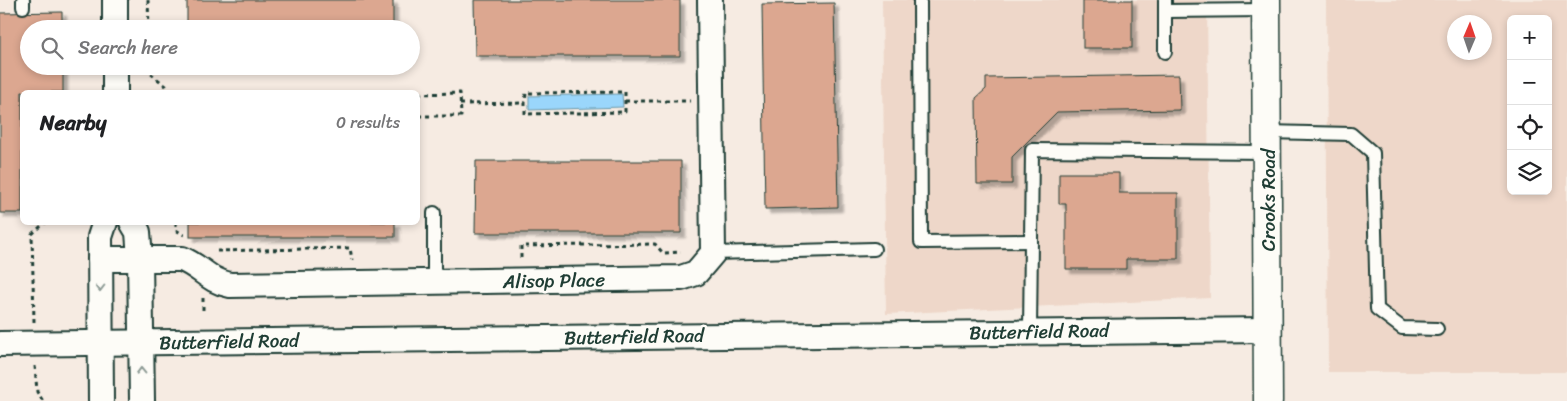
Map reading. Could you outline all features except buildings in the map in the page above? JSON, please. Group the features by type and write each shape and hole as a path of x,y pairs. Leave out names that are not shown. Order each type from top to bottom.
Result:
{"main road":[{"name":"Crooks Road","path":"1266,5 1268,401"}],"street":[{"path":"115,0 115,20"},
{"path":"710,0 713,253"},
{"path":"115,75 115,90"},
{"path":"101,401 100,237 104,225"},
{"path":"134,225 138,232 140,258 142,401"},
{"name":"Alisop Place","path":"100,259 182,259 192,263 218,283 230,284 681,278 696,273 713,253"},
{"name":"Butterfield Road","path":"0,344 1030,331 1268,330"}],"lane":[{"path":"920,0 921,242 1031,241"},
{"path":"1165,52 1165,6 1266,5"},
{"path":"1030,331 1032,150 1267,142 1351,134 1372,153 1377,309 1402,328 1437,329"},
{"path":"434,213 434,281"},
{"path":"713,253 874,249"}],"path":[{"path":"148,0 149,20"},
{"path":"152,75 166,86 167,90"},
{"path":"625,92 625,112 525,114 525,103 526,93 625,92"},
{"path":"420,94 460,93 460,116 420,116"},
{"path":"625,101 696,101"},
{"path":"460,104 525,103"},
{"path":"34,325 32,234 42,225"},
{"path":"513,258 522,258 521,246 655,244 663,253 683,252"},
{"path":"217,251 350,248 351,260 361,260"},
{"path":"35,361 37,392 43,401"}],"shaded area":[{"path":"882,0 1207,0 1210,298 886,314"},
{"path":"1326,0 1567,0 1567,372 1328,372"}],"water":[{"path":"622,94 623,107 529,110 529,96"}]}
